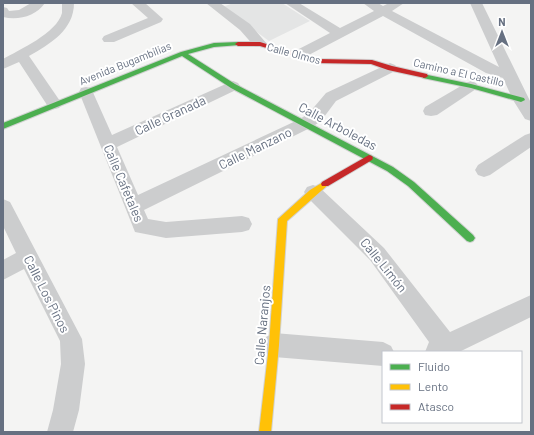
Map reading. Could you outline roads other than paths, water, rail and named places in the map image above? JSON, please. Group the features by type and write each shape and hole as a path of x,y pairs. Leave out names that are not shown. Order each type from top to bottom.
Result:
{"street":[{"path":"3,11 9,16 20,15 39,3"},
{"path":"3,65 54,34 66,20 68,3"},
{"path":"108,39 157,19 136,3"},
{"name":"Calle Olmos","path":"212,3 245,27 260,44 324,62 362,61 390,68"},
{"path":"291,3 340,34"},
{"path":"369,3 491,70 510,74"},
{"path":"298,55 398,3"},
{"path":"464,3 477,5 521,100 531,115"},
{"name":"Avenida Bugambilias","path":"3,126 54,104 183,53 214,45 260,44"},
{"name":"Calle Arboledas","path":"183,53 233,86 306,123 369,158 411,184 470,238"},
{"path":"21,54 54,104"},
{"name":"Camino a El Castillo","path":"390,68 471,86 521,100"},
{"name":"Calle Manzano","path":"134,206 306,123 316,116 331,97 390,68"},
{"name":"Calle Granada","path":"108,144 233,86"},
{"path":"431,111 471,86"},
{"name":"Calle Cafetales","path":"86,92 142,226 166,230 242,224"},
{"path":"484,170 531,139"},
{"path":"313,192 369,158"},
{"name":"Calle Naranjos","path":"265,432 274,345 283,219 313,192"},
{"name":"Calle Limón","path":"313,192 377,254 441,349"},
{"name":"Calle Los Pinos","path":"3,207 71,339 73,364 66,410 60,432"},
{"path":"3,270 28,257"},
{"path":"441,349 531,306"},
{"path":"274,345 382,354"}]}
